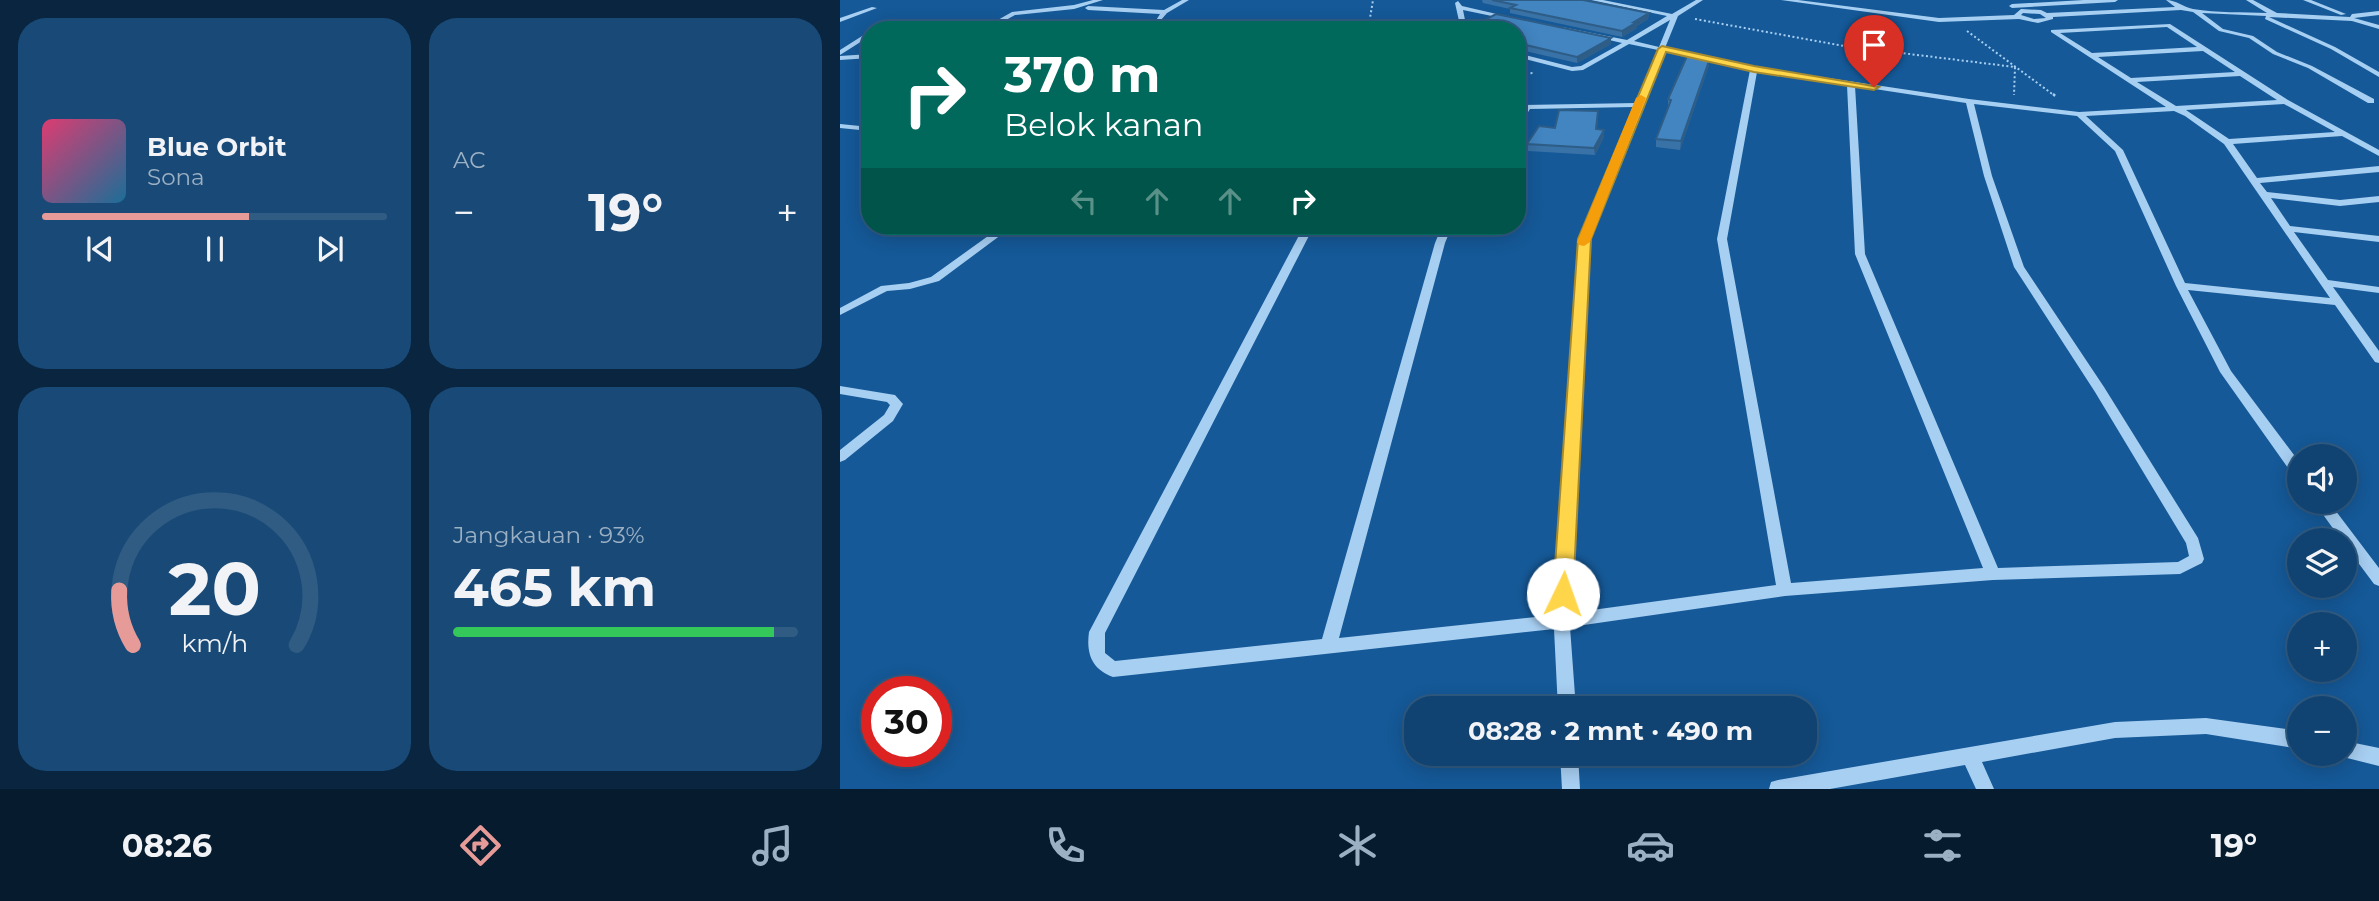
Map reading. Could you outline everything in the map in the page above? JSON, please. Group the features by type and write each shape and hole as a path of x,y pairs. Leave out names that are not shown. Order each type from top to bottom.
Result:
{"street":[{"path":"1074,7 1100,0"},
{"path":"1157,21 1165,12 1186,0"},
{"path":"1594,0 1675,16"},
{"path":"1526,57 1572,69 1583,68 1700,0"},
{"path":"1784,0 1900,17 1952,20 2035,11 2048,15 2181,8 2261,16 2350,18 2379,13"},
{"path":"2003,0 2020,14 2037,21 2172,107 2188,114 2227,142 2323,282 2377,353"},
{"path":"2012,6 2115,0"},
{"path":"2169,0 2181,8"},
{"path":"2249,0 2277,16"},
{"path":"2306,0 2379,27"},
{"path":"1458,4 1524,20"},
{"path":"999,21 1014,13 1074,7 1165,12"},
{"path":"840,20 874,8"},
{"path":"2195,11 2221,30 2251,37 2275,53 2302,64 2371,101"},
{"path":"2037,21 2049,20 2048,15"},
{"path":"1566,696 1562,621 1584,239 1675,16"},
{"path":"2261,16 2333,48 2379,75"},
{"path":"2053,31 2165,24 2285,102 2379,153"},
{"path":"1551,26 1754,69 1969,101 2080,114 2285,102"},
{"path":"840,55 861,40"},
{"path":"2088,55 2204,49"},
{"path":"840,55 861,56"},
{"path":"1754,69 1721,239 1785,590"},
{"path":"2130,80 2239,74"},
{"path":"1851,84 1860,254 1993,574"},
{"path":"1304,235 1097,632 1094,652 1101,663 1113,669 1134,669 1562,621 1785,590 1993,574 2180,568 2197,559 2193,542 2100,390 2019,267 1988,176 1969,101"},
{"path":"1526,110 1528,107 1638,105"},
{"path":"2080,114 2119,150 2181,286 2237,391 2287,457"},
{"path":"840,126 861,127"},
{"path":"2227,142 2343,134"},
{"path":"2256,181 2379,169"},
{"path":"2265,195 2340,203 2379,199"},
{"path":"2286,228 2379,239"},
{"path":"840,312 885,288 911,286 935,279 996,235"},
{"path":"1328,647 1443,235"},
{"path":"2323,282 2379,290"},
{"path":"2181,286 2338,302"},
{"path":"840,390 891,398 897,404 889,418 840,457"},
{"path":"2330,514 2379,580"},
{"path":"1779,789 2127,729 2206,726 2287,738"},
{"path":"2357,752 2379,757"},
{"path":"1970,755 1985,789"},
{"path":"1570,766 1571,789"}],"path":[{"path":"1370,21 1373,0"},
{"path":"1675,16 1844,46 2015,67"},
{"path":"1952,20 2080,114"},
{"path":"2014,106 2015,67"}],"building":[{"path":"1492,0 1583,0 1649,13 1622,31 1510,8 1516,5"},
{"path":"1496,14 1611,38 1577,57 1526,45 1526,21 1483,21"},
{"path":"1687,56 1710,58 1681,141 1656,139 1671,100 1668,99"},
{"path":"1559,110 1598,111 1596,129 1604,130 1594,148 1527,144 1539,126 1555,128"}],"slow traffic":[{"path":"1584,242 1641,98"}],"route":[{"path":"1563,594 1584,239 1662,49 1754,69 1874,87"}]}
